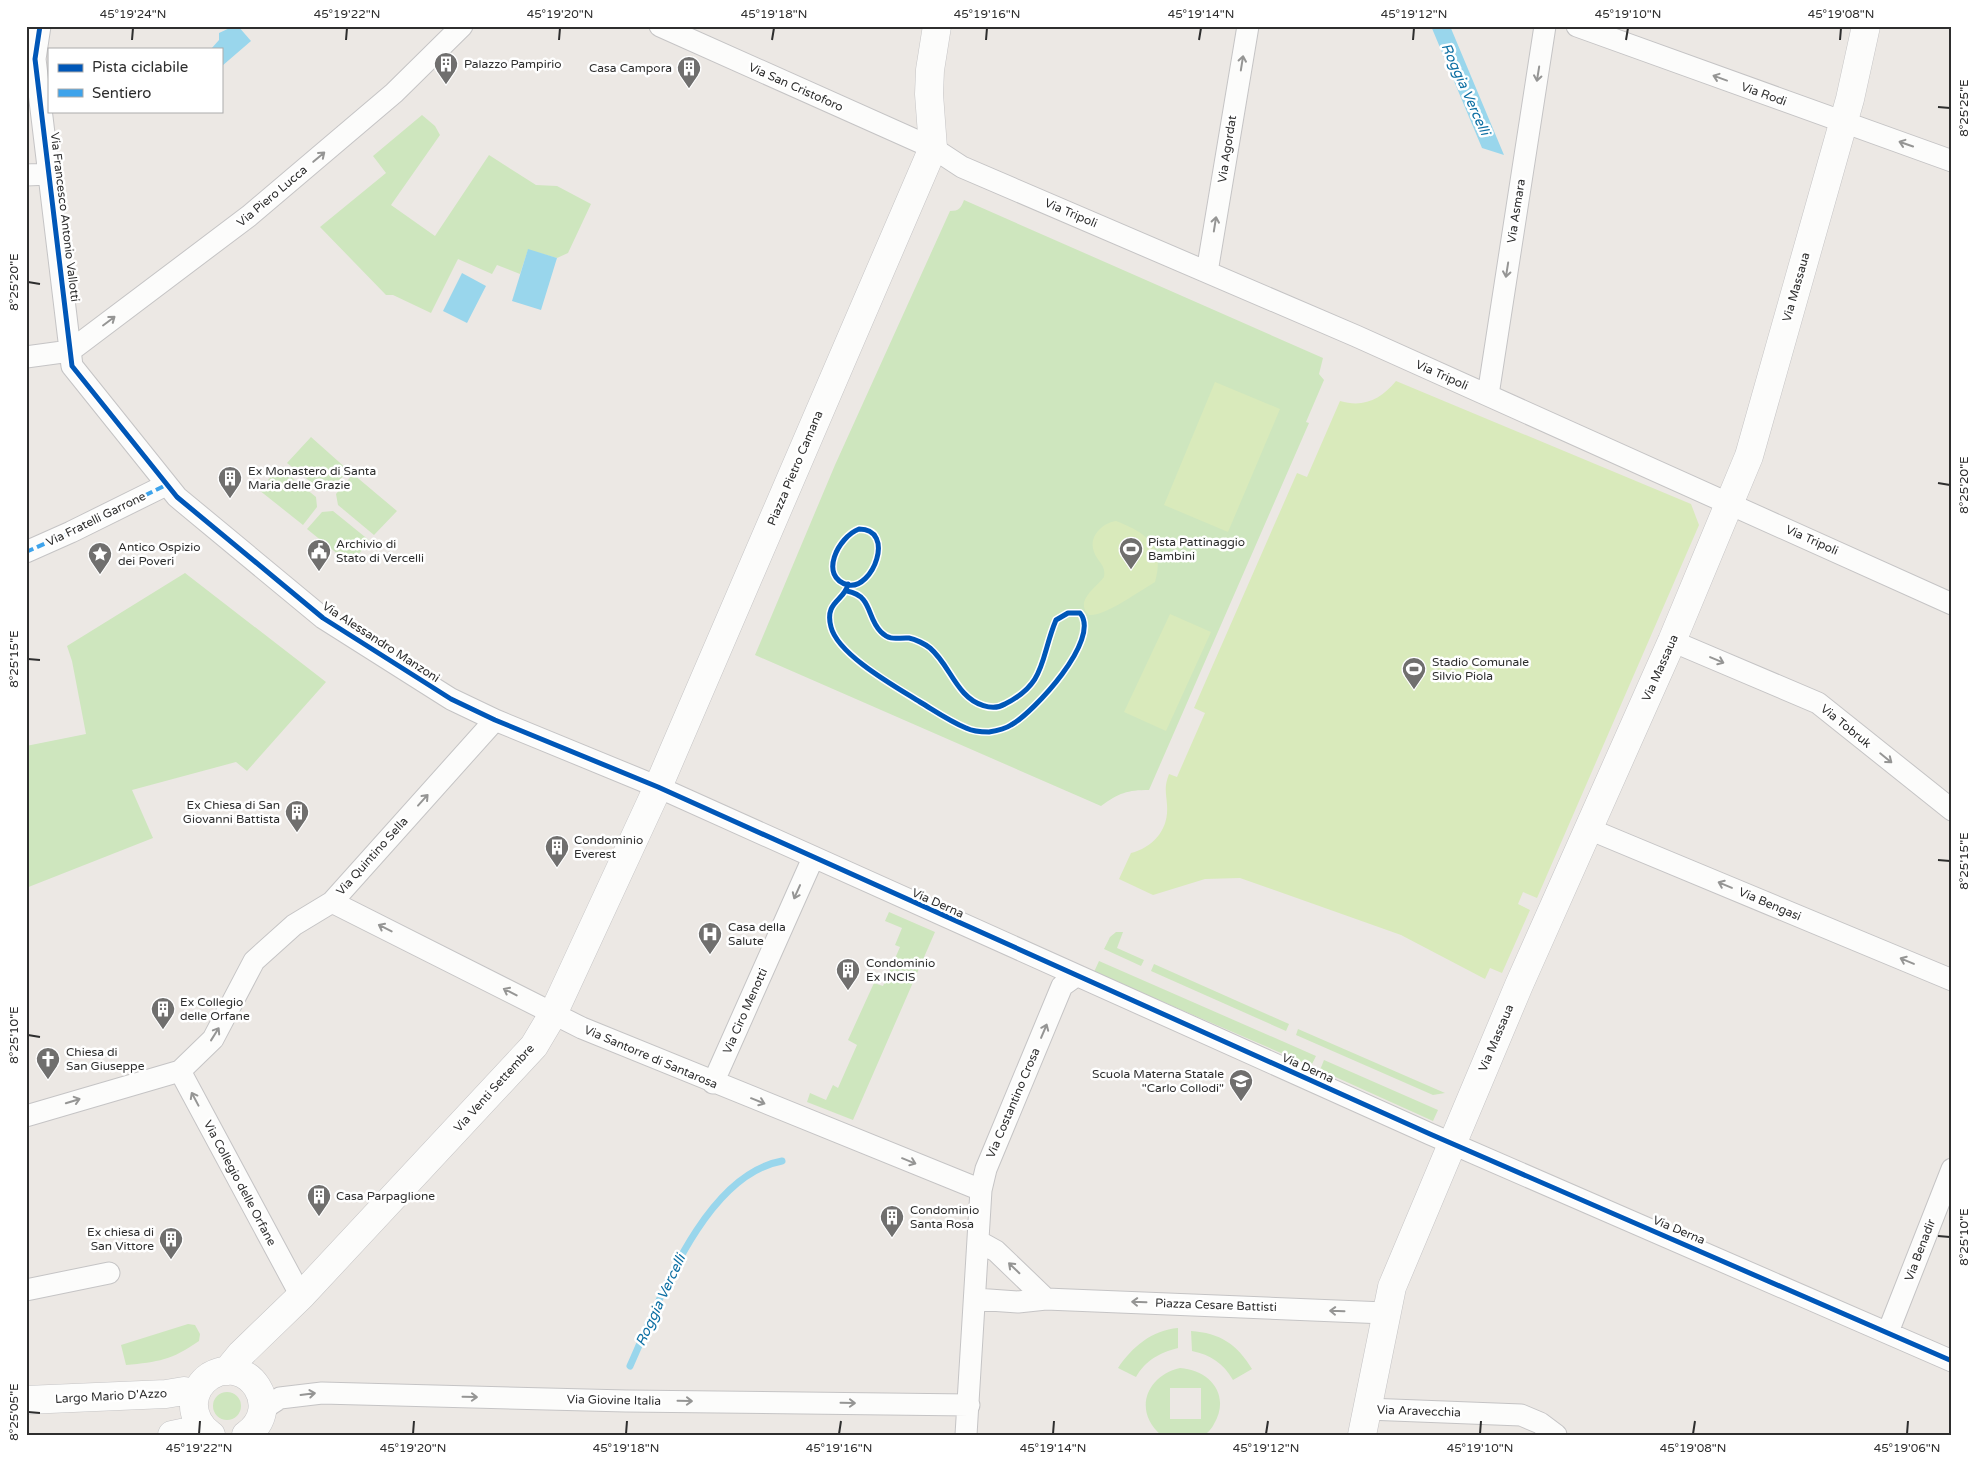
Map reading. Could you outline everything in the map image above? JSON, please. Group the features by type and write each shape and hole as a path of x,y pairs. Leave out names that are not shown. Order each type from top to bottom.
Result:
{"main road":[{"path":"933,148 930,70 938,26"},
{"name":"Via Massaua","path":"1389,1300 1452,1143 1672,641 1749,456 1843,122 1866,26"},
{"name":"Piazza Pietro Camana","path":"658,787 933,148"},
{"name":"Via Venti Settembre","path":"238,1374 279,1318 534,1046 553,1014 658,787"},
{"path":"1365,1422 1389,1300"},
{"path":"208,1433 199,1423 195,1414 194,1403 196,1393 206,1379 214,1374 238,1374 260,1391 254,1427"},
{"name":"Largo Mario D'Azzo","path":"26,1400 166,1394 184,1391 196,1393"},
{"path":"172,1435 190,1431 208,1433"}],"street":[{"name":"Via Francesco Antonio Vallotti","path":"40,26 31,58 50,174 70,351"},
{"name":"Via Piero Lucca","path":"70,351 249,216 394,93 462,26"},
{"name":"Via San Cristoforo","path":"660,26 933,148"},
{"name":"Via Agordat","path":"1207,272 1248,26"},
{"name":"Via Asmara","path":"1488,395 1545,26"},
{"name":"Via Rodi","path":"1577,26 1952,161"},
{"name":"Via Tripoli","path":"933,148 962,167 1488,395 1952,604"},
{"path":"26,175 50,174"},
{"path":"26,357 70,351"},
{"name":"Via Alessandro Manzoni","path":"70,351 72,366 177,497 323,618 451,698 495,720 658,787"},
{"name":"Via Fratelli Garrone","path":"26,552 166,485"},
{"name":"Via Tobruk","path":"1672,641 1818,703 1952,810"},
{"name":"Via Quintino Sella","path":"26,1116 180,1071 213,1039 254,961 294,925 332,902 495,720"},
{"name":"Via Derna","path":"658,787 1452,1143 1952,1361"},
{"name":"Via Bengasi","path":"1589,829 1952,980"},
{"name":"Via Ciro Menotti","path":"713,1082 813,858"},
{"name":"Via Santorre di Santarosa","path":"332,902 553,1014 713,1082 981,1190"},
{"name":"Via Costantino Crosa","path":"978,1241 981,1190 986,1169 1062,986 1076,976"},
{"name":"Via Collegio delle Orfane","path":"180,1071 301,1296"},
{"name":"Via Benadir","path":"1888,1332 1952,1169"},
{"path":"966,1435 978,1241 996,1251 1046,1299"},
{"path":"26,1290 109,1273"},
{"name":"Piazza Cesare Battisti","path":"975,1299 1018,1302 1046,1299 1389,1300"},
{"name":"Via Giovine Italia","path":"254,1427 280,1398 322,1393 969,1405"},
{"name":"Via Aravecchia","path":"1365,1422 1521,1415 1540,1423 1556,1435"}],"green space":[{"path":"422,115 435,126 440,135 391,205 435,236 489,155 536,185 557,186 591,204 568,253 557,258 528,250 520,274 497,265 492,274 458,259 431,313 393,295 386,295 320,227 386,173 373,156"},
{"path":"964,200 1323,358 1319,374 1324,380 1306,422 1309,423 1149,790 1124,793 1101,806 755,655 835,465 950,211 959,208"},
{"name":"Stadio Comunale Silvio Piola","path":"1396,381 1691,504 1699,525 1537,898 1523,892 1518,904 1530,910 1502,973 1490,968 1485,979 1401,935 1240,878 1205,879 1153,895 1119,879 1131,853 1153,842 1162,830 1167,814 1166,786 1169,774 1177,777 1205,713 1194,708 1297,473 1307,477 1340,401 1357,403 1371,400 1384,393"},
{"path":"1215,382 1280,409 1228,532 1164,505"},
{"path":"311,437 348,470 332,490 322,491 287,463"},
{"path":"284,471 316,497 317,507 303,525 259,490 275,472"},
{"path":"353,474 397,511 374,535 338,505 336,494"},
{"path":"333,511 370,541 350,564 307,529 322,512"},
{"name":"Pista Pattinaggio Bambini","path":"1116,521 1137,531 1151,542 1157,559 1155,582 1113,608 1089,615 1085,610 1085,600 1104,577 1103,566 1094,552 1093,541 1101,528"},
{"path":"185,573 326,682 247,771 236,762 132,790 153,838 26,888 26,746 86,734 72,661 67,646"},
{"path":"1170,614 1211,632 1166,731 1124,712"},
{"path":"889,912 935,932 853,1120 807,1102 810,1093 826,1100 833,1085 838,1088 857,1045 848,1040 874,983 883,986 900,947 895,945 902,928 885,921"},
{"path":"1116,932 1123,932 1117,948 1144,960 1141,966 1104,949 1110,937"},
{"path":"1099,961 1316,1056 1311,1066 1094,972"},
{"path":"1154,964 1289,1024 1286,1031 1151,971"},
{"path":"1298,1029 1445,1093 1433,1095 1296,1035"},
{"path":"1324,1060 1438,1110 1433,1121 1320,1070"},
{"path":"188,1324 195,1325 200,1334 199,1341 181,1352 164,1359 126,1365 121,1345"},
{"path":"1178,1328 1178,1348 1154,1358 1144,1366 1136,1377 1118,1368 1136,1347 1151,1336 1169,1329"},
{"path":"1191,1331 1211,1334 1227,1341 1240,1353 1252,1369 1233,1380 1216,1361 1192,1351"},
{"path":"1180,1368 1191,1370 1208,1379 1215,1386 1219,1394 1219,1413 1212,1427 1204,1435 1161,1435 1152,1426 1147,1416 1147,1395 1159,1378 1168,1372","holes":["1170,1388 1201,1388 1201,1419 1170,1419"]},
{"path":"227,1392 237,1396 241,1406 237,1416 227,1420 217,1416 213,1406 217,1396"}],"water":[{"path":"238,26 251,41 222,66 222,48 212,48 219,40 219,33"},
{"path":"1431,26 1450,26 1504,155 1482,148"},
{"path":"528,249 557,258 541,310 512,301"},
{"path":"462,273 486,286 467,323 443,311"}],"waterway":[{"name":"Roggia Vercelli","path":"630,1366 670,1277 707,1215 729,1190 754,1171 782,1161"}],"marked path":[{"path":"26,552 166,485"}],"cycle path":[{"path":"40,26 35,59 72,366 177,497 323,618 451,699 495,720 658,787 1430,1134 1952,1361"},
{"path":"859,529 870,532 876,538 878,548 877,559 865,578 857,584 848,585 839,581 834,574 834,557 844,540 851,533 859,529"},
{"path":"847,591 861,597 876,626 885,635 891,638 911,639 928,646 940,659 964,693 983,706 995,707 1005,704 1019,696 1028,687 1040,668 1056,620 1068,613 1080,613 1084,625 1082,640 1074,657 1062,674 1021,718 1006,728 989,732 968,729 942,716 897,688 869,669 844,648 836,638 831,627 830,612 846,590 848,584"}],"place":[{"name":"Palazzo Pampirio","path":"446,85"},
{"name":"Casa Campora","path":"689,89"},
{"name":"Ex Monastero di Santa Maria delle Grazie","path":"230,499"},
{"name":"Pista Pattinaggio Bambini","path":"1131,570"},
{"name":"Archivio di Stato di Vercelli","path":"319,572"},
{"name":"Antico Ospizio dei Poveri","path":"100,575"},
{"name":"Stadio Comunale Silvio Piola","path":"1414,690"},
{"name":"Ex Chiesa di San Giovanni Battista","path":"297,833"},
{"name":"Condominio Everest","path":"557,868"},
{"name":"Casa della Salute","path":"710,955"},
{"name":"Condominio Ex INCIS","path":"848,991"},
{"name":"Ex Collegio delle Orfane","path":"163,1030"},
{"name":"Chiesa di San Giuseppe","path":"48,1080"},
{"name":"Scuola Materna Statale \"Carlo Collodi\"","path":"1241,1102"},
{"name":"Casa Parpaglione","path":"319,1217"},
{"name":"Condominio Santa Rosa","path":"892,1238"},
{"name":"Ex chiesa di San Vittore","path":"171,1260"}]}
